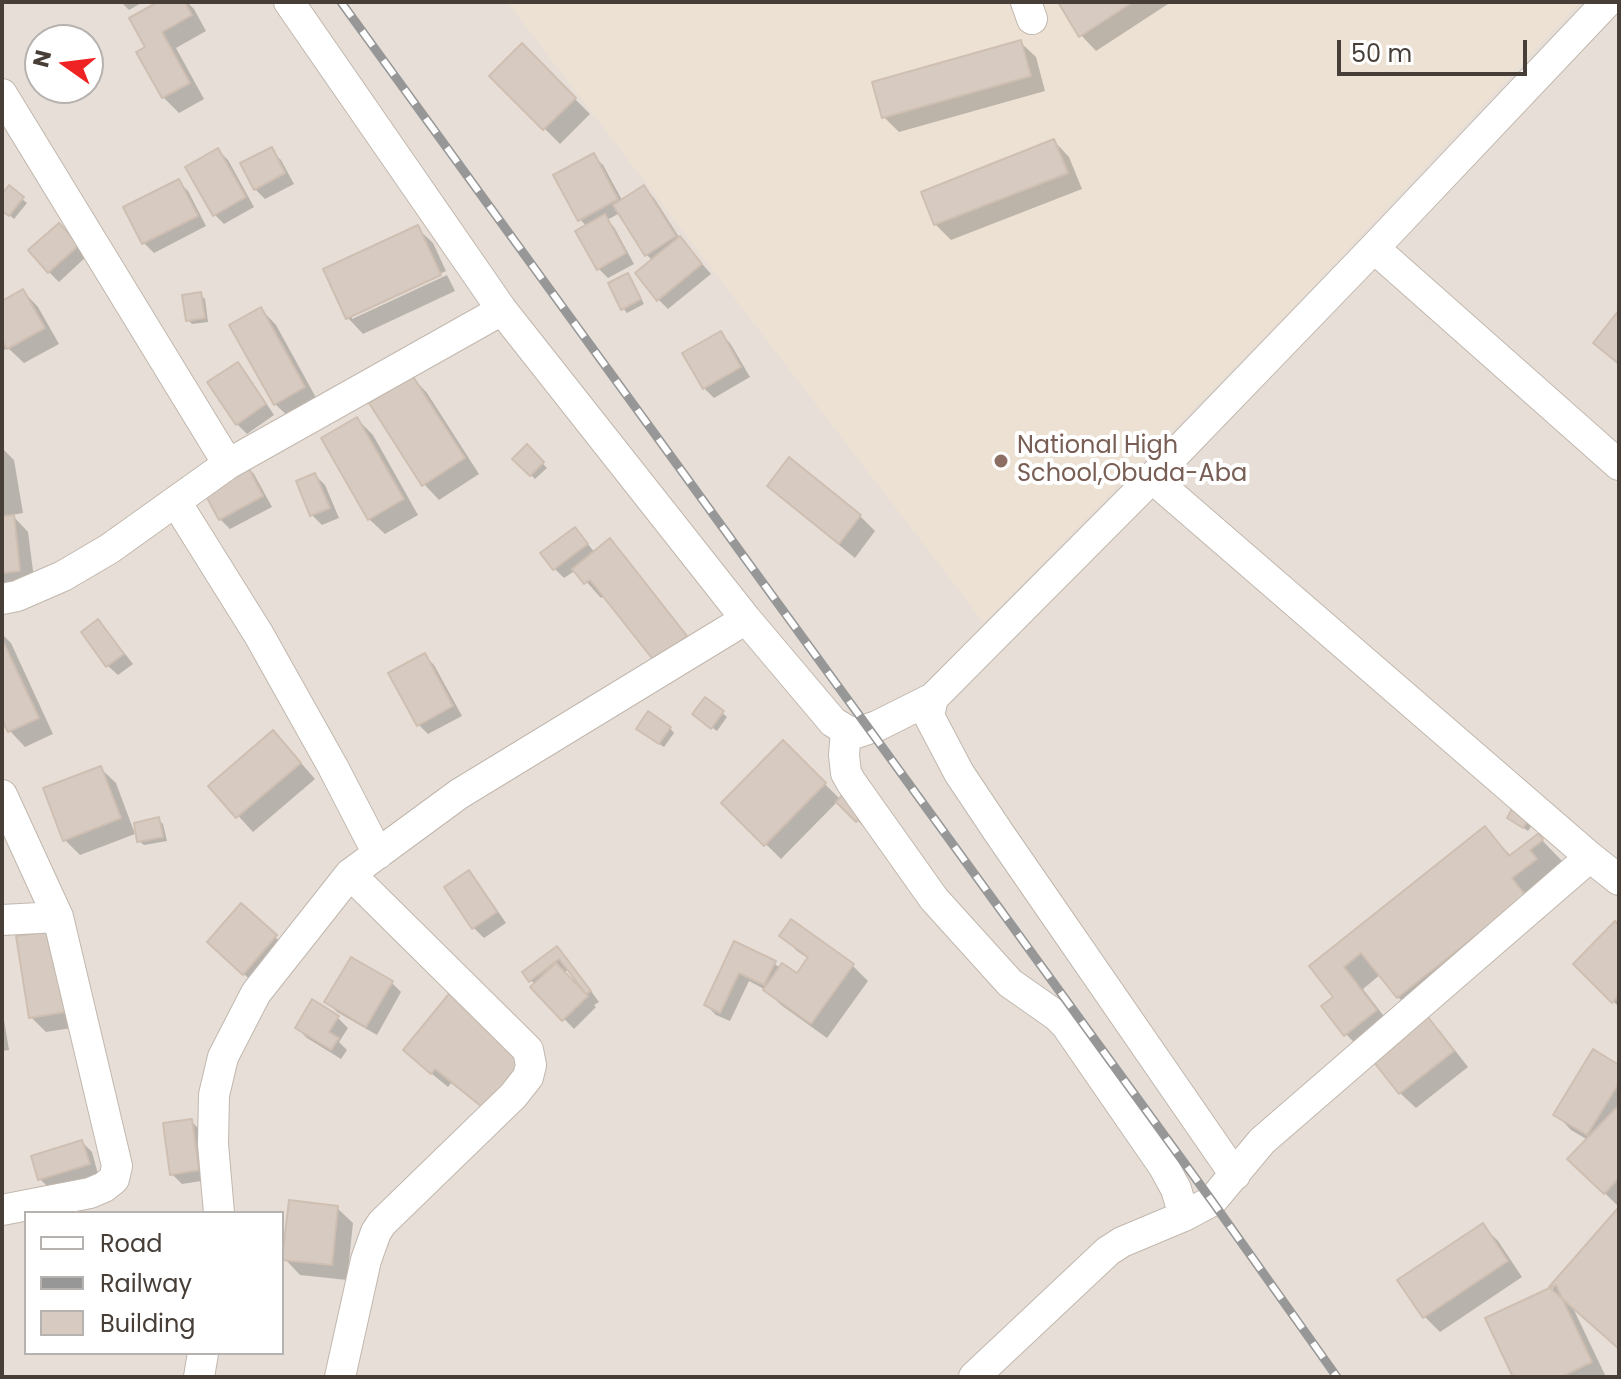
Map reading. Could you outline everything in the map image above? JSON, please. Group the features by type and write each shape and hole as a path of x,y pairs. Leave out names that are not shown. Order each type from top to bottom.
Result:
{"street":[{"path":"289,2 502,310 746,619 833,722 856,733 933,698 1152,478 1607,2"},
{"path":"2,94 228,464"},
{"path":"1374,248 1619,465"},
{"path":"2,599 17,596 63,576 109,549 228,464 502,310"},
{"path":"1152,478 1619,880"},
{"path":"176,502 259,635 378,854"},
{"path":"219,1211 213,1144 214,1095 223,1057 256,993 350,874 459,794 746,619"},
{"path":"933,698 929,716 959,773 1235,1175"},
{"path":"846,730 844,755 846,773 851,782 934,899 1010,983 1066,1025 1164,1167 1176,1189 1184,1216"},
{"path":"2,795 58,917 117,1166 114,1179 90,1193 2,1210"},
{"path":"974,1377 1108,1251 1212,1201 1262,1141 1590,857"},
{"path":"340,1377 366,1260 376,1232 513,1096 528,1077 531,1065 528,1050 350,874"},
{"path":"2,920 58,917"},
{"path":"199,1377 203,1355"}],"shaded area":[{"path":"2,2 1619,2 1619,1377 2,1377"},
{"name":"National High School,Obuda-Aba","path":"507,2 1580,2 1302,298 984,623"}],"building":[{"path":"158,2 185,2 192,15 162,32 190,83 162,98 136,52 145,47 129,18"},
{"path":"1058,2 1133,2 1079,37"},
{"path":"1021,40 1031,76 882,118 872,82"},
{"path":"522,43 576,98 543,130 489,76"},
{"path":"1054,139 1068,173 934,225 921,192"},
{"path":"272,147 285,173 254,190 240,163"},
{"path":"218,148 246,197 213,216 185,167"},
{"path":"594,153 618,199 578,221 553,175"},
{"path":"179,179 198,216 142,244 123,207"},
{"path":"9,185 24,197 9,216 2,211 2,194"},
{"path":"644,185 676,236 645,256 613,205"},
{"path":"605,214 626,253 597,270 575,231"},
{"path":"59,223 79,245 48,273 28,250"},
{"path":"418,225 441,275 346,319 323,269"},
{"path":"680,236 702,264 657,301 635,273"},
{"path":"628,273 641,299 621,310 608,283"},
{"path":"23,289 45,328 7,349 2,340 2,301"},
{"path":"201,292 205,318 186,321 182,295"},
{"path":"261,307 305,387 274,405 229,325"},
{"path":"1619,310 1619,364 1593,343"},
{"path":"721,331 741,367 703,389 682,353"},
{"path":"238,362 266,404 236,425 207,382"},
{"path":"412,375 465,458 422,486 369,403"},
{"path":"357,417 404,499 368,520 321,438"},
{"path":"527,444 544,462 530,476 512,459"},
{"path":"789,457 861,515 839,544 767,486"},
{"path":"245,461 263,496 219,520 200,485"},
{"path":"315,473 330,508 310,516 296,481"},
{"path":"14,515 20,571 2,573 2,516"},
{"path":"575,527 588,544 553,570 540,553"},
{"path":"610,538 687,636 655,662 590,580 584,584 572,569"},
{"path":"98,619 124,654 106,667 81,632"},
{"path":"2,639 39,718 8,732 2,720"},
{"path":"425,653 453,706 417,726 388,673"},
{"path":"705,697 724,711 711,729 692,714"},
{"path":"648,711 671,727 659,744 636,729"},
{"path":"273,730 301,763 236,818 208,786"},
{"path":"783,740 826,783 764,846 721,803"},
{"path":"101,766 121,818 63,841 43,788"},
{"path":"845,792 866,813 856,822 836,802"},
{"path":"1515,803 1533,813 1523,828 1507,818"},
{"path":"159,817 163,837 137,842 134,823"},
{"path":"1485,826 1509,856 1539,833 1543,840 1530,850 1537,859 1512,878 1526,896 1397,998 1361,953 1344,967 1377,1010 1344,1036 1321,1006 1333,997 1309,966"},
{"path":"469,870 497,912 472,929 444,887"},
{"path":"241,903 277,935 243,975 207,942"},
{"path":"791,919 854,964 811,1024 763,990 782,963 797,973 808,957 779,936"},
{"path":"1615,921 1619,925 1619,995 1612,1003 1573,964"},
{"path":"59,930 71,1011 29,1018 16,936"},
{"path":"734,941 776,961 764,985 739,973 720,1013 704,1005"},
{"path":"557,946 591,991 586,994 559,959 529,982 522,972"},
{"path":"351,957 393,981 366,1027 324,1002"},
{"path":"556,963 588,996 562,1021 530,987"},
{"path":"453,989 532,1054 486,1110 435,1069 431,1074 403,1050"},
{"path":"312,999 339,1016 329,1032 339,1038 331,1050 295,1028"},
{"path":"1425,1013 1454,1051 1399,1094 1369,1056"},
{"path":"1593,1049 1619,1065 1619,1083 1587,1135 1553,1115"},
{"path":"1619,1105 1619,1178 1604,1194 1567,1159"},
{"path":"192,1119 199,1170 170,1175 163,1123"},
{"path":"82,1140 90,1164 38,1180 31,1156"},
{"path":"289,1200 338,1206 332,1265 284,1260"},
{"path":"1619,1207 1619,1349 1549,1287"},
{"path":"1483,1223 1508,1261 1423,1318 1397,1280"},
{"path":"1556,1285 1592,1362 1561,1377 1513,1377 1485,1318"}],"railway":[{"path":"341,2 1337,1377"}],"place":[{"name":"National High School,Obuda-Aba","path":"1001,461"}]}
